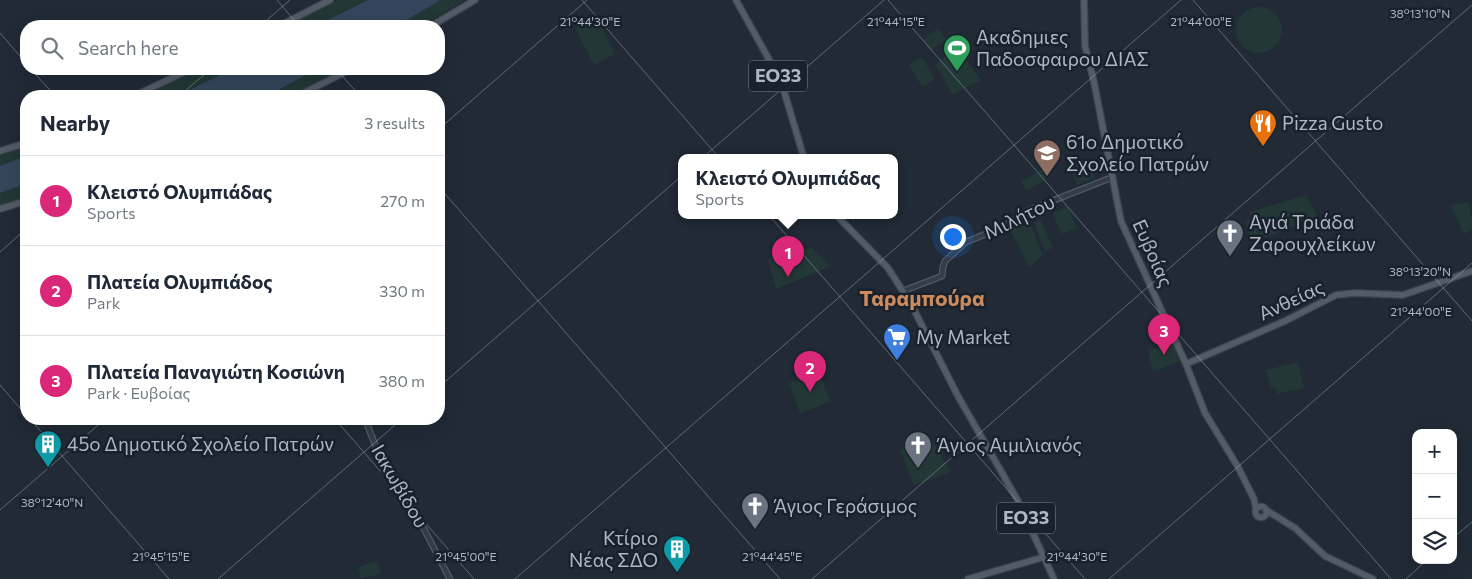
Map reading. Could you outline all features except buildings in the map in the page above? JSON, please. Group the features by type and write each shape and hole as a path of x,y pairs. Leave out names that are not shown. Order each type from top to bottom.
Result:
{"main road":[{"path":"291,20 330,0"},
{"path":"441,20 474,0"},
{"name":"ΕΟ33","path":"736,0 781,81 803,154"},
{"name":"Ευβοίας","path":"1084,0 1084,43 1094,82 1119,214 1206,413 1235,460 1254,500 1262,510 1297,529 1325,556 1373,579"},
{"path":"147,90 178,75"},
{"path":"310,90 340,75"},
{"path":"0,151 20,145"},
{"path":"0,209 20,203"},
{"name":"ΕΟ33","path":"840,219 888,268 919,317 962,403 1015,496 1054,579"},
{"name":"Ανθείας","path":"1186,364 1288,320 1336,295 1355,293 1403,295 1472,271"},
{"path":"968,579 1044,557"}],"street":[{"name":"Μιλήτου","path":"903,291 942,276 945,261 966,242 1006,225 1032,208 1113,177"},
{"name":"Ιακωβίδου","path":"367,425 376,447 424,529 450,579"}],"green space":[{"path":"337,0 368,0 328,20 298,20"},
{"path":"441,0 465,0 431,20 406,20"},
{"path":"1255,7 1263,7 1272,11 1278,17 1282,30 1278,43 1272,49 1263,53 1255,53 1246,49 1240,43 1236,34 1236,26 1240,17 1246,11"},
{"path":"596,17 615,54 594,65 575,28"},
{"path":"938,28 946,40 930,51 923,40"},
{"name":"Ακαδημιες Παδοσφαιρου ΔΙΑΣ","path":"957,48 981,80 953,95 935,64"},
{"name":"Ακαδημιες Παδοσφαιρου ΔΙΑΣ","path":"922,57 935,79 922,87 909,64"},
{"path":"187,75 220,75 189,90 156,90"},
{"path":"306,75 332,75 304,90 278,90"},
{"path":"20,149 20,158 0,166 0,155"},
{"path":"1088,158 1095,178 1077,185 1069,165"},
{"path":"1043,169 1048,178 1026,191 1021,181"},
{"path":"20,186 20,200 0,206 0,193"},
{"path":"1306,195 1317,218 1252,242 1245,221 1251,218 1250,212"},
{"path":"1468,202 1472,230 1464,234 1450,205"},
{"path":"1068,206 1077,228 1061,234 1053,213"},
{"path":"1027,216 1043,255 1029,268 1010,229"},
{"path":"1041,220 1053,248 1045,251 1034,223"},
{"path":"812,248 831,266 776,289 768,259"},
{"path":"1174,343 1181,360 1153,372 1148,350"},
{"path":"1298,362 1304,388 1277,394 1275,387 1271,387 1266,370"},
{"path":"820,372 830,402 800,413 789,383"},
{"path":"932,440 951,472 914,485 900,450"},
{"path":"377,561 381,574 361,579 358,567"}],"water":[{"path":"368,0 441,0 406,20 328,20"},
{"path":"220,75 306,75 278,90 189,90"},
{"path":"20,158 20,186 0,193 0,166"}],"place":[{"name":"Ακαδημιες Παδοσφαιρου ΔΙΑΣ","path":"957,72"},
{"name":"Pizza Gusto","path":"1263,147"},
{"name":"61ο Δημοτικό Σχολείο Πατρών","path":"1047,177"},
{"name":"Αγιά Τριάδα Ζαρουχλείκων","path":"1230,257"},
{"name":"Κλειστό Ολυμπιάδας","path":"788,277"},
{"name":"Πλατεία Παναγιώτη Κοσιώνη","path":"1164,355"},
{"name":"My Market","path":"897,361"},
{"name":"Πλατεία Ολυμπιάδος","path":"810,392"},
{"name":"45ο Δημοτικό Σχολείο Πατρών","path":"48,468"},
{"name":"Άγιος Αιμιλιανός","path":"918,469"},
{"name":"Άγιος Γεράσιμος","path":"755,530"},
{"name":"Κτίριο Νέας ΣΔΟ","path":"677,573"}],"district":[{"name":"Ταραμπούρα","path":"922,299"}]}
